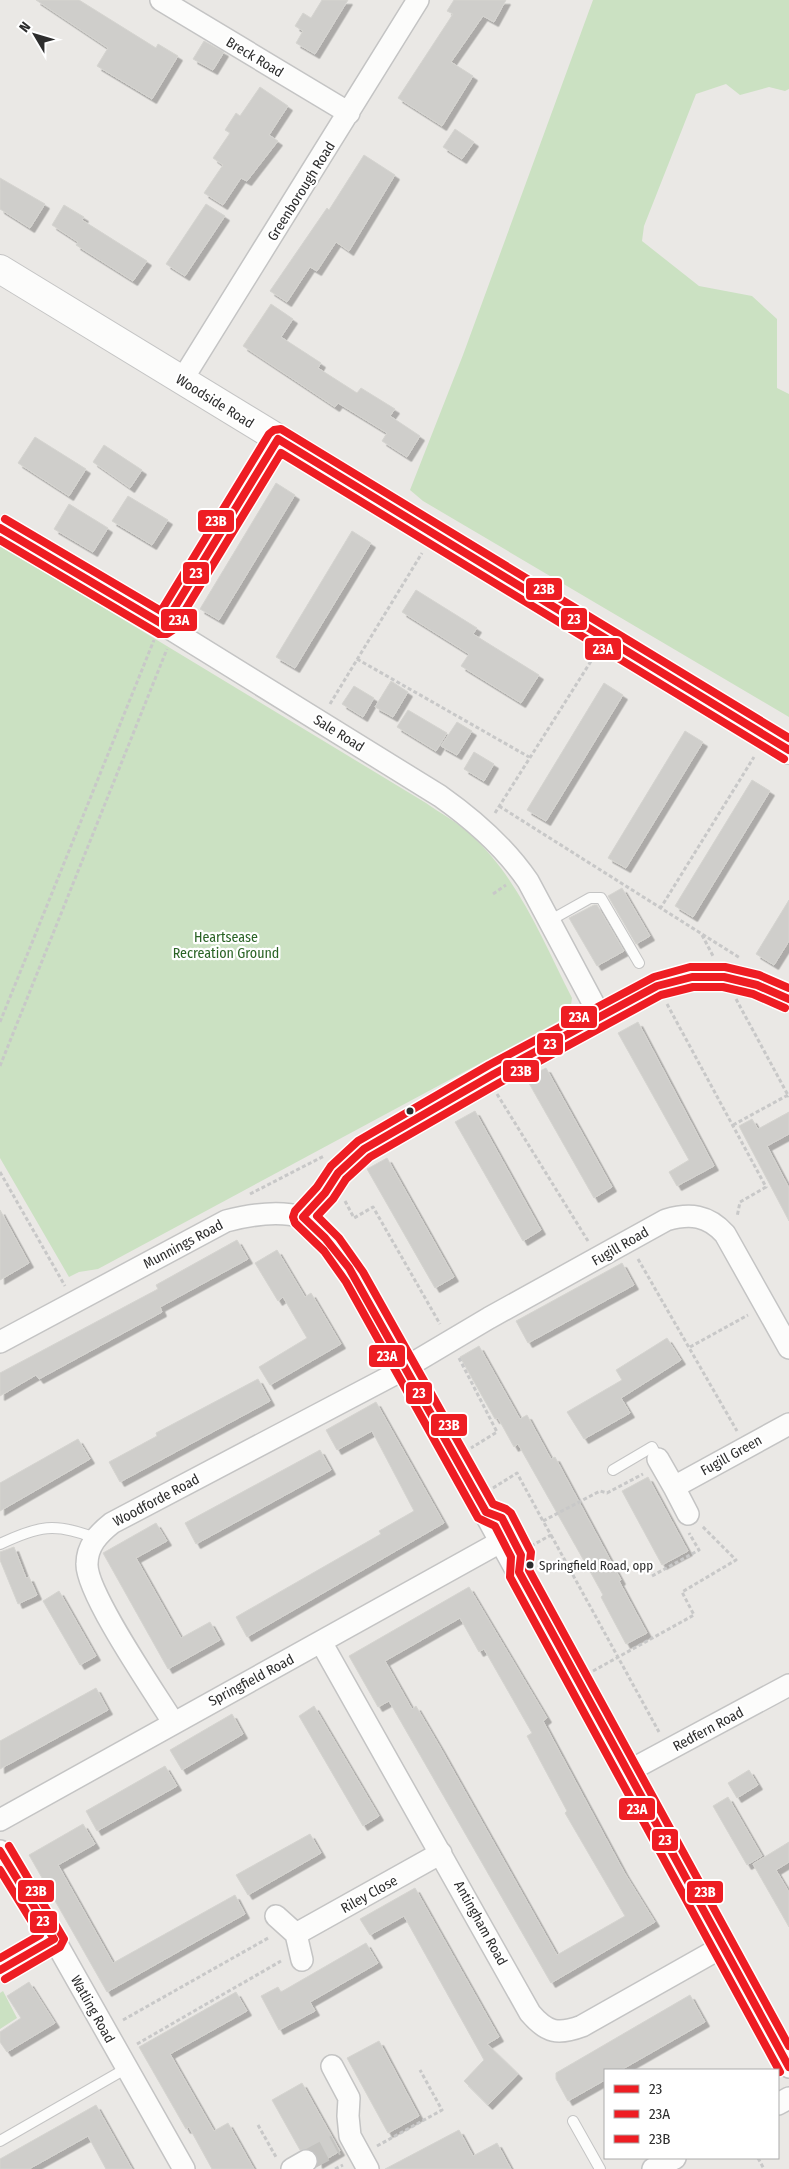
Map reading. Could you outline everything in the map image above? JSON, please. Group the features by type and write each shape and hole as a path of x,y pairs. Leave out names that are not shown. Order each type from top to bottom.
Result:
{"street":[{"name":"Breck Road","path":"161,0 349,113"},
{"name":"Greenborough Road","path":"182,380 418,0"},
{"name":"Woodside Road","path":"0,269 789,750"},
{"path":"164,626 278,440"},
{"name":"Sale Road","path":"0,528 319,721 440,796 474,820 514,860 600,1016"},
{"path":"789,999 760,984 723,976 701,976 669,981 657,986 494,1074 364,1149 352,1157 303,1217 324,1234 339,1251 502,1541 519,1562 627,1772 789,2067"},
{"name":"Munnings Road","path":"0,1342 226,1221 252,1214 303,1217"},
{"name":"Fugill Road","path":"404,1367 666,1220 682,1216 706,1219 725,1234 789,1348"},
{"name":"Woodforde Road","path":"95,1538 112,1524 404,1367"},
{"name":"Fugill Green","path":"674,1487 789,1424"},
{"path":"652,1466 674,1487 687,1520"},
{"path":"95,1538 87,1564 90,1582 126,1648 173,1722"},
{"name":"Springfield Road","path":"0,1820 173,1722 502,1541"},
{"name":"Antingham Road","path":"321,1642 530,2012 540,2024 552,2031 566,2032 582,2026 722,1947"},
{"name":"Redfern Road","path":"627,1772 789,1685"},
{"name":"Watling Road","path":"0,1851 54,1939 184,2169"},
{"name":"Riley Close","path":"292,1938 441,1853"},
{"path":"0,1970 54,1939"},
{"path":"332,2066 349,2098 348,2116 343,2140 365,2162"},
{"path":"653,2169 673,2159"}],"lane":[{"path":"549,921 590,898 602,898 639,963"},
{"path":"613,1470 652,1447 652,1466"},
{"path":"482,1504 502,1518 519,1562"},
{"path":"0,1544 36,1530 57,1527 73,1529 95,1538"},
{"path":"0,2141 123,2061"},
{"path":"573,2121 600,2169"}],"path":[{"path":"319,721 422,552"},
{"path":"0,1022 155,637 164,626"},
{"path":"0,1066 169,645 164,626"},
{"path":"484,830 593,658"},
{"path":"357,659 529,757"},
{"path":"660,909 755,756"},
{"path":"499,806 701,935 741,958"},
{"path":"701,935 788,1096 733,1125"},
{"path":"657,986 766,1187 740,1202 735,1230 725,1234"},
{"path":"494,1074 492,1086 503,1106 598,1259"},
{"path":"226,1221 235,1201 343,1146 352,1157"},
{"path":"0,1172 2,1181 74,1302"},
{"path":"333,1181 354,1218 373,1207 451,1342 497,1432 456,1457"},
{"path":"628,1241 746,1447"},
{"path":"690,1348 766,1306"},
{"path":"543,1521 600,1491 607,1493 652,1466"},
{"path":"482,1504 517,1474 668,1750"},
{"path":"652,1576 699,1550 687,1520"},
{"path":"578,1680 694,1615 682,1592 736,1560 687,1520"},
{"path":"519,1562 551,1535"},
{"path":"105,2030 292,1938"},
{"path":"123,2061 292,1938"},
{"path":"334,2169 365,2162 442,2110 420,2070"},
{"path":"258,2125 292,2164"}],"green space":[{"path":"593,0 789,0 789,89 785,91 769,87 740,95 726,84 696,94 644,226 642,241 699,286 752,296 777,319 777,388 789,394 789,717 423,501 410,490 463,355"},
{"name":"Heartsease Recreation Ground","path":"0,545 426,803 470,834 502,870 540,932 572,998 570,1012 557,1022 98,1269 79,1272 69,1277 0,1158"},
{"path":"3,1991 17,2018 0,2029 0,1993"}],"building":[{"path":"36,0 79,0 156,48 158,44 178,56 152,99 97,66 108,48"},
{"path":"322,0 348,0 315,54 296,43 303,31 295,26 303,13 311,18"},
{"path":"454,0 506,0 494,22 483,16 451,62 473,76 442,126 398,98 453,14 447,11"},
{"path":"204,41 224,52 213,70 193,59"},
{"path":"260,87 288,106 269,135 278,141 247,181 241,178 223,205 204,193 223,165 213,158 230,133 225,130 236,113 240,116"},
{"path":"455,129 474,142 462,159 443,147"},
{"path":"364,155 395,175 349,251 336,242 317,271 310,267 287,302 270,291 327,208 329,210"},
{"path":"0,178 45,204 30,228 0,209"},
{"path":"206,204 225,216 185,276 166,264"},
{"path":"64,205 84,217 82,220 147,261 133,281 76,245 78,242 52,225"},
{"path":"271,304 293,319 281,337 321,363 318,368 357,393 361,388 395,409 390,416 420,436 407,457 382,441 387,433 338,403 335,407 243,346"},
{"path":"35,437 86,469 69,496 18,463"},
{"path":"104,445 142,470 130,488 93,462"},
{"path":"276,483 295,495 219,620 200,609"},
{"path":"128,496 168,520 152,545 112,521"},
{"path":"69,504 108,528 93,552 54,529"},
{"path":"352,531 371,543 295,668 276,657"},
{"path":"416,590 477,628 473,634 539,675 521,703 461,666 469,654 402,612"},
{"path":"391,681 408,692 393,717 375,707"},
{"path":"604,683 623,695 546,821 527,810"},
{"path":"354,686 374,698 363,717 342,704"},
{"path":"408,710 447,733 436,751 397,727"},
{"path":"457,722 472,731 457,755 441,746"},
{"path":"685,731 703,742 626,868 608,858"},
{"path":"474,752 494,764 484,781 464,769"},
{"path":"752,780 770,791 693,917 675,906"},
{"path":"622,888 650,936 636,944 608,896"},
{"path":"789,900 789,941 774,965 756,954"},
{"path":"597,905 624,951 597,966 569,918"},
{"path":"638,1022 714,1166 677,1186 669,1172 689,1160 618,1033"},
{"path":"546,1068 612,1187 594,1198 526,1078"},
{"path":"475,1111 541,1230 523,1241 455,1122"},
{"path":"789,1112 789,1134 767,1146 789,1188 789,1221 739,1126 752,1119 758,1129"},
{"path":"387,1158 454,1277 435,1288 367,1169"},
{"path":"0,1210 29,1263 0,1280"},
{"path":"237,1240 248,1259 160,1307 162,1312 39,1379 36,1375 0,1396 0,1373 158,1289 156,1285"},
{"path":"277,1250 305,1297 311,1293 341,1344 270,1385 259,1367 307,1338 283,1297 278,1301 255,1263"},
{"path":"622,1263 634,1285 528,1343 516,1321"},
{"path":"667,1338 681,1360 621,1398 630,1413 584,1439 567,1412 622,1380 616,1370"},
{"path":"479,1346 520,1419 527,1415 551,1459 555,1457 621,1580 619,1581 647,1633 626,1644 601,1597 603,1595 518,1444 514,1447 498,1418 495,1419 460,1357"},
{"path":"258,1379 270,1401 120,1482 109,1462 157,1436 156,1433"},
{"path":"376,1402 444,1523 247,1637 236,1617 381,1534 379,1531 414,1511 372,1431 337,1450 326,1430"},
{"path":"78,1439 90,1459 0,1511 0,1483"},
{"path":"320,1450 331,1470 196,1544 185,1523"},
{"path":"648,1477 688,1551 662,1565 622,1491"},
{"path":"156,1523 167,1541 136,1558 181,1638 210,1622 220,1640 168,1669 103,1553"},
{"path":"14,1547 26,1578 29,1577 37,1595 18,1604 0,1560 0,1552"},
{"path":"469,1587 547,1718 543,1721 624,1872 655,1922 551,1983 389,1701 378,1707 349,1656","holes":["460,1618 479,1652 484,1649 532,1733 527,1736 567,1811 565,1813 625,1916 557,1955 440,1747 416,1706 412,1709 385,1661"]},
{"path":"59,1591 96,1656 80,1665 43,1601"},
{"path":"96,1688 108,1710 0,1769 0,1741"},
{"path":"314,1706 379,1816 363,1826 299,1716"},
{"path":"232,1714 243,1734 182,1770 170,1750"},
{"path":"165,1766 177,1786 97,1831 86,1811"},
{"path":"749,1770 758,1785 737,1798 728,1783"},
{"path":"728,1797 762,1856 747,1865 713,1806"},
{"path":"83,1824 95,1844 58,1865 113,1963 235,1895 245,1914 107,1992 29,1855"},
{"path":"310,1834 321,1853 248,1895 236,1875"},
{"path":"789,1842 789,1862 776,1870 789,1892 789,1927 753,1864"},
{"path":"415,1888 499,2037 487,2044 518,2074 488,2105 464,2081 484,2060 404,1916 370,1935 360,1919"},
{"path":"366,1943 378,1963 310,2002 315,2011 279,2030 261,1996 278,1987 281,1992"},
{"path":"29,1982 55,2023 7,2052 0,2042 0,2032 21,2018 7,1996"},
{"path":"236,1992 247,2011 170,2054 214,2131 228,2123 254,2169 212,2169 189,2127 186,2129 139,2047"},
{"path":"690,1995 705,2022 623,2069 604,2069 604,2081 568,2101 556,2079 556,2073"},
{"path":"379,2041 419,2116 388,2133 347,2058"},
{"path":"302,2083 340,2151 318,2164 317,2155 313,2150 300,2150 272,2100"},
{"path":"96,2105 132,2169 106,2169 88,2136 29,2169 0,2169 0,2159"},
{"path":"459,2130 473,2156 497,2143 511,2169 385,2169"}],"tunnel":[{"path":"306,2161 336,2145"}],"transit line":[{"name":"23B","path":"5,519 161,611 269,434 274,430 281,429 789,738"},
{"name":"23","path":"0,528 164,625 278,439 789,750"},
{"name":"23A","path":"0,540 159,634 167,634 173,630 281,453 784,759"},
{"name":"23A","path":"778,2069 510,1577 511,1557 495,1526 478,1518 346,1282 324,1251 295,1223 293,1217 295,1211 317,1187 331,1166 358,1141 489,1065 654,977 690,967 725,967 759,975 789,988"},
{"name":"23","path":"789,999 757,985 724,977 692,977 657,986 494,1074 364,1149 338,1173 325,1193 303,1217 325,1238 349,1268 486,1512 502,1518 521,1555 519,1572 789,2067"},
{"name":"23B","path":"785,1008 753,994 723,987 693,987 661,995 499,1083 370,1157 346,1179 333,1199 317,1216 339,1238 363,1272 493,1504 511,1513 531,1552 529,1570 789,2046"},
{"name":"23B","path":"5,1979 60,1947 64,1939 9,1846"},
{"name":"23","path":"0,1851 54,1939 0,1970"},
{"name":"23A","path":"0,1870 40,1935 0,1958"}],"place":[{"name":"Springfield Road, opp","path":"530,1565"}]}
